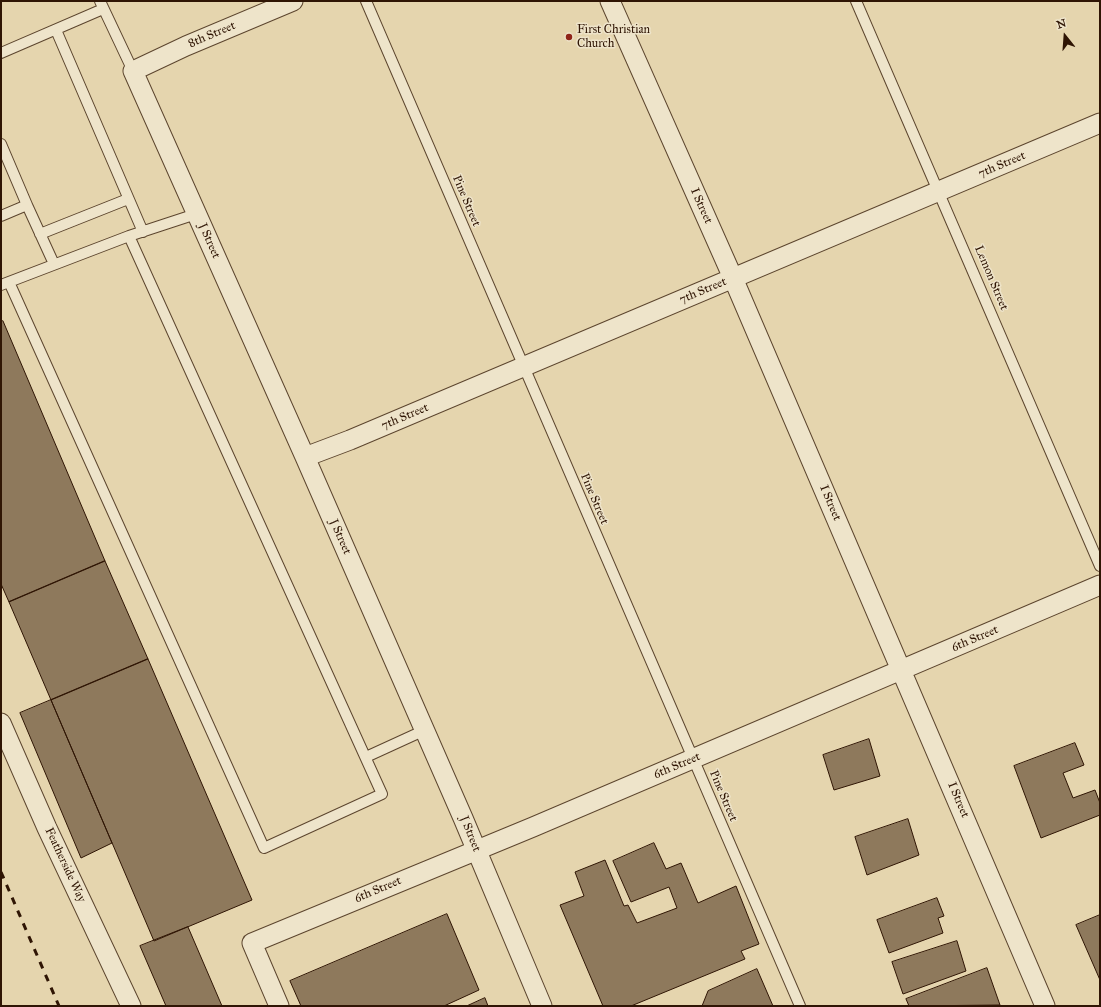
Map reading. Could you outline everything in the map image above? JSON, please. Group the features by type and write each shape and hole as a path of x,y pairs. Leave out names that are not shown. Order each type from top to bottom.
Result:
{"street":[{"name":"8th Street","path":"133,71 186,46 292,1"},
{"name":"I Street","path":"610,1 733,278 1046,1006"},
{"name":"J Street","path":"133,71 425,730 542,1006"},
{"name":"7th Street","path":"305,457 350,440 940,192 1100,123"},
{"name":"6th Street","path":"279,1006 252,943 533,827 1100,585"},
{"name":"Featherside Way","path":"1,723 131,1006"}],"lane":[{"name":"Pine Street","path":"366,1 692,759 800,1006"},
{"name":"Lemon Street","path":"856,1 940,192 1100,566"},
{"path":"1,53 56,30 101,3 133,71"},
{"path":"56,30 143,232"},
{"path":"1,144 54,264"},
{"path":"40,234 128,199"},
{"path":"1,216 27,205"},
{"path":"129,236 382,794 264,848 5,283 129,236 196,214"},
{"path":"366,757 425,730"}],"building":[{"path":"3,321 105,561 9,602 1,584 1,322"},
{"path":"105,561 148,659 51,700 9,602"},
{"path":"148,659 252,900 154,941 51,700"},
{"path":"51,700 112,843 81,858 20,713"},
{"path":"869,739 880,776 834,790 823,755"},
{"path":"1075,743 1084,765 1063,773 1073,798 1095,790 1100,803 1100,815 1041,838 1014,766"},
{"path":"908,819 919,855 867,875 855,837"},
{"path":"654,843 666,869 681,863 698,903 736,886 759,944 741,951 745,959 631,1006 603,1006 560,905 584,896 575,872 605,860 624,906 628,905 637,923 677,908 669,887 631,902 613,861"},
{"path":"937,898 944,916 938,918 943,933 889,953 877,920"},
{"path":"447,914 479,990 444,1006 301,1006 290,981"},
{"path":"1100,915 1100,980 1076,925"},
{"path":"188,927 222,1006 166,1006 140,946"},
{"path":"957,941 966,971 903,994 892,962"},
{"path":"987,968 1000,1005 909,1006 906,999"},
{"path":"757,969 773,1006 702,1006 708,991"},
{"path":"485,998 488,1006 467,1006"}],"railway":[{"path":"1,872 59,1006"}],"place":[{"name":"First Christian Church","path":"569,37"}]}
